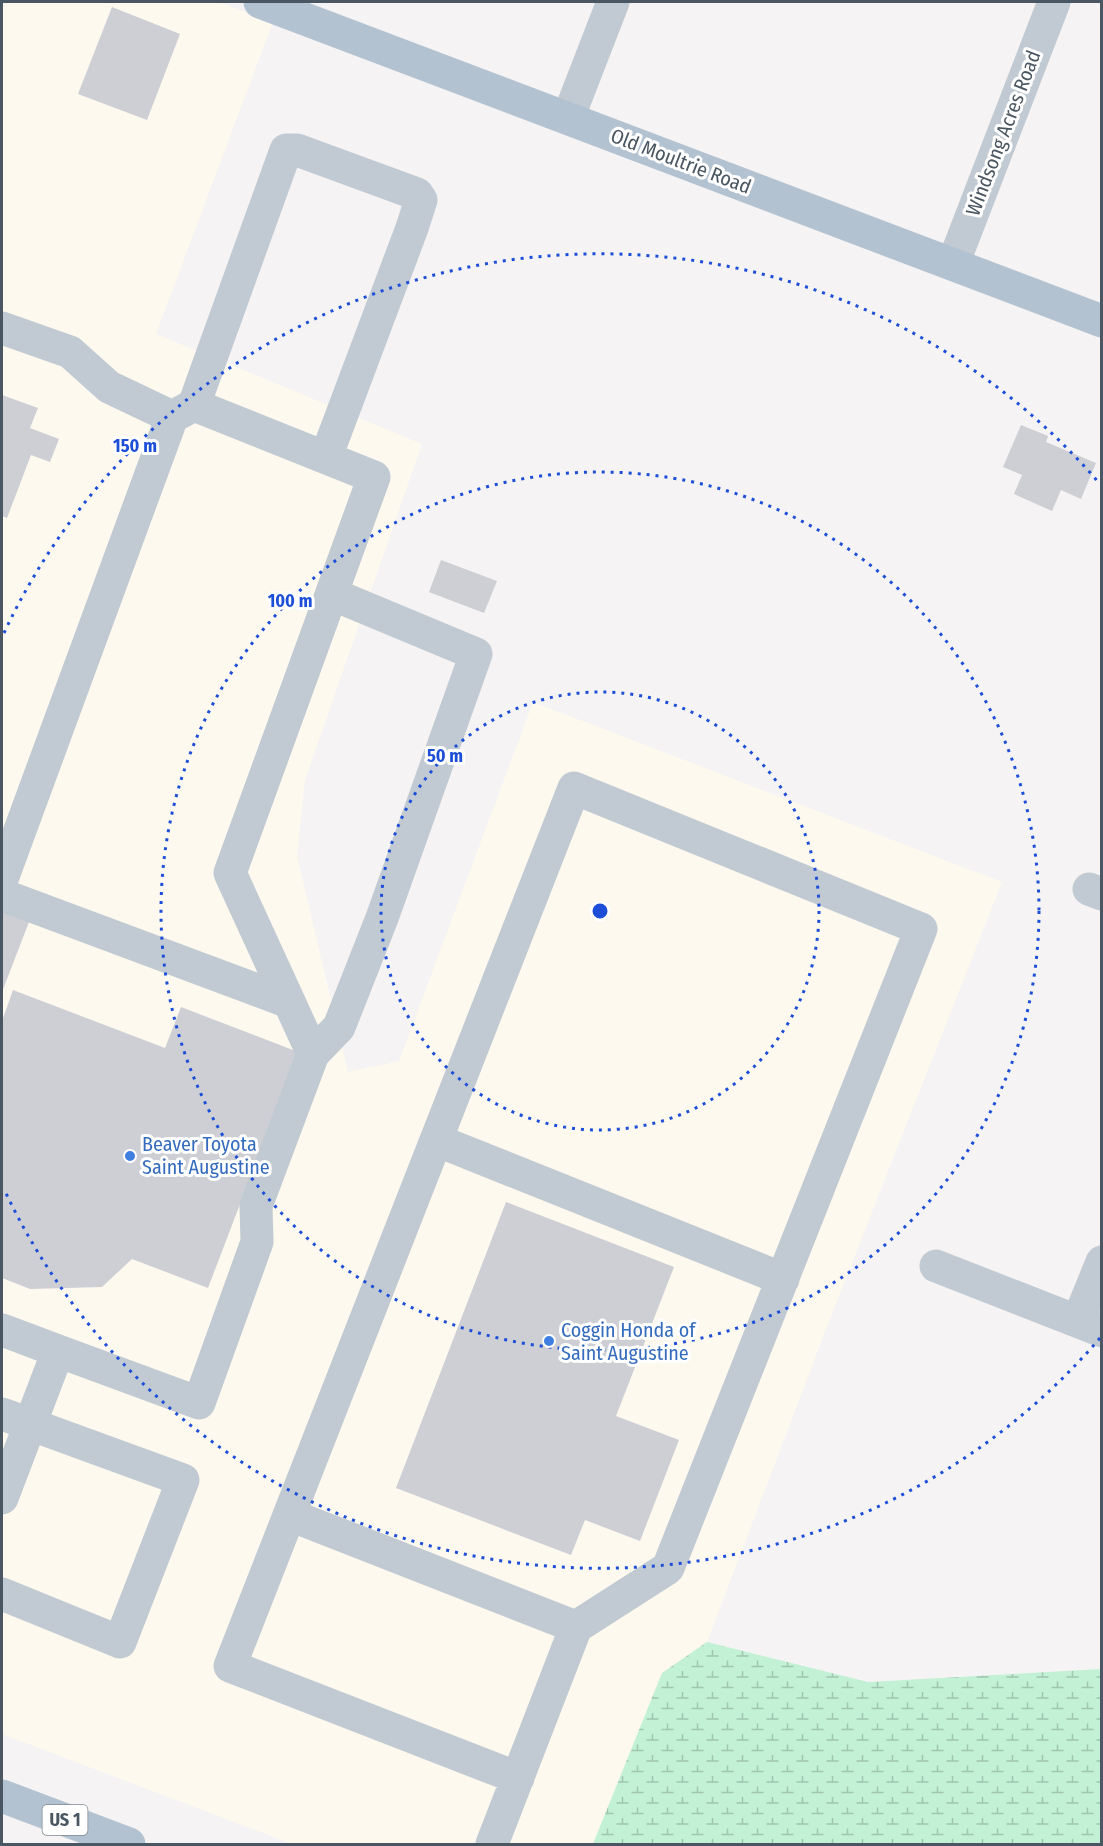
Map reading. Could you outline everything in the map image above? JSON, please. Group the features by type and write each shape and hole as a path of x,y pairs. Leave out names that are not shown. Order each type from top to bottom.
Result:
{"main road":[{"name":"Old Moultrie Road","path":"260,2 1101,321"},
{"name":"US 1","path":"2,1796 129,1845"}],"street":[{"path":"568,118 613,2"},
{"name":"Windsong Acres Road","path":"953,264 1054,2"},
{"path":"2,879 286,150 297,150 417,194 421,200 326,457"},
{"path":"2,328 70,352 109,387 326,457 374,477 230,873 313,1054"},
{"path":"2,1330 200,1403 257,1242 256,1206 313,1054 339,1027 382,918 476,654 332,594"},
{"path":"492,1845 518,1779 576,1627 668,1569 921,929 574,788 230,1666 518,1779"},
{"path":"2,895 289,1002"},
{"path":"436,1140 783,1279"},
{"path":"936,1266 1090,1326 1101,1262"},
{"path":"2,1498 16,1420 58,1351"},
{"path":"2,1593 120,1642 183,1480 16,1420"},
{"path":"290,1515 576,1627"}],"shaded area":[{"path":"2,2 218,2 273,22 156,334 422,444 305,780 297,856 348,1072 399,1061 533,702 1002,882 833,1311 707,1642 662,1673 593,1844 292,1844 2,1734"}],"green space":[{"path":"707,1642 868,1682 1101,1669 1101,1844 593,1844 662,1673"}],"building":[{"path":"112,7 180,34 147,120 78,94"},
{"path":"2,395 38,408 30,428 59,439 50,462 31,455 7,518 2,516"},
{"path":"1021,425 1048,436 1046,442 1096,463 1081,499 1061,490 1052,511 1014,494 1022,475 1003,467"},
{"path":"441,560 497,581 484,613 429,592"},
{"path":"2,911 29,922 2,992"},
{"name":"Beaver Toyota Saint Augustine","path":"13,990 165,1048 181,1007 298,1052 208,1288 132,1259 102,1287 30,1289 2,1278 2,1021"},
{"name":"Coggin Honda of Saint Augustine","path":"506,1202 674,1267 616,1416 679,1440 640,1541 585,1520 571,1555 396,1488"}],"place":[{"name":"Beaver Toyota Saint Augustine","path":"130,1156"},
{"name":"Coggin Honda of Saint Augustine","path":"549,1341"}]}
